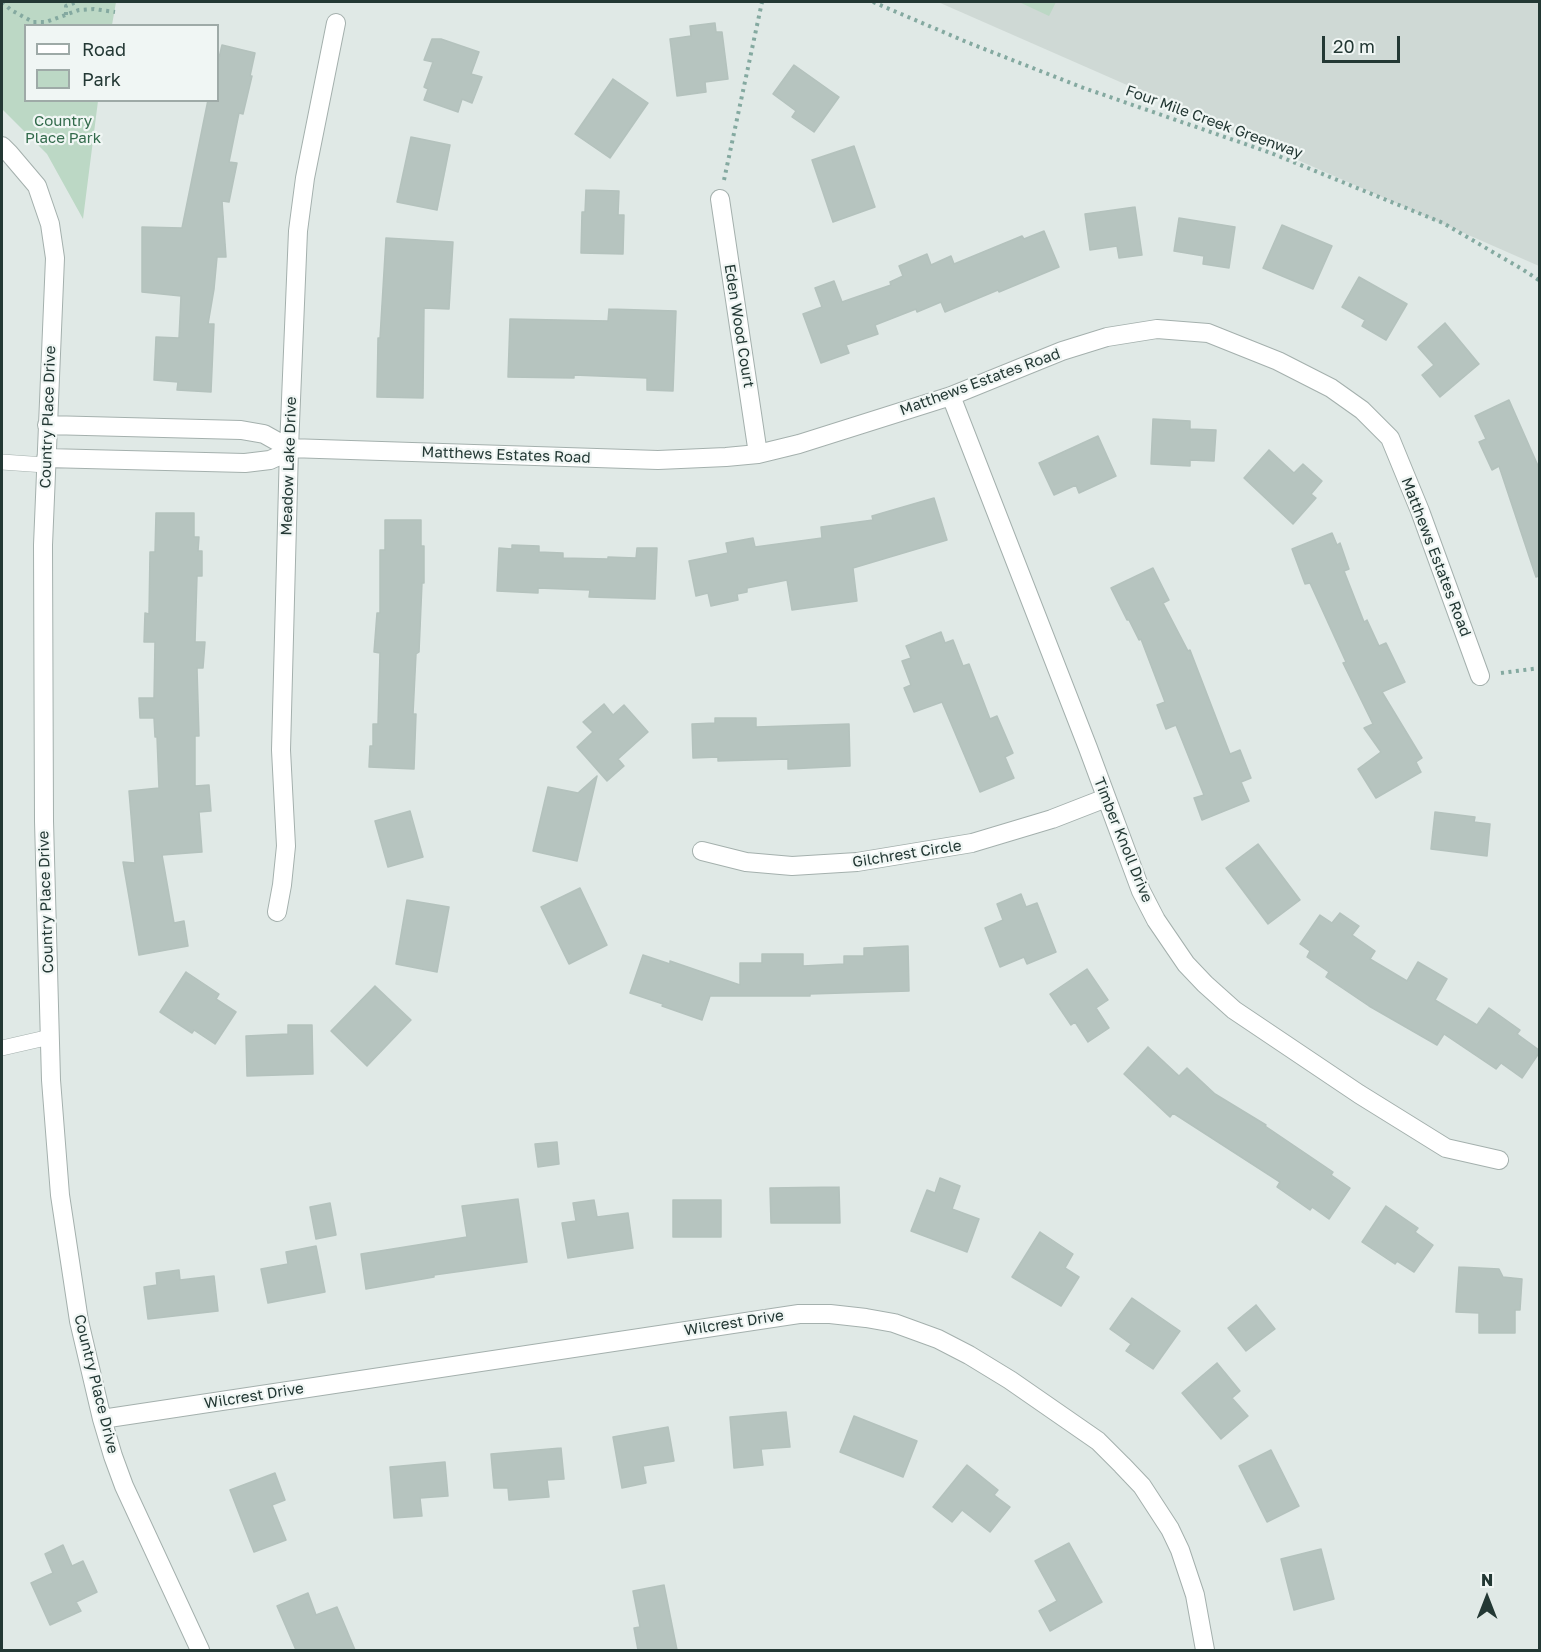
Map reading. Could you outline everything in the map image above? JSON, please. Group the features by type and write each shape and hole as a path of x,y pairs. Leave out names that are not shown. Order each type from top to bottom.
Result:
{"street":[{"name":"Meadow Lake Drive","path":"277,912 286,846 281,750 289,448 298,231 305,178 336,23"},
{"name":"Country Place Drive","path":"2,146 37,186 50,224 55,258 43,545 44,820 51,1080 60,1195 79,1321 102,1419 113,1455 124,1486 200,1650"},
{"name":"Eden Wood Court","path":"720,199 758,454"},
{"name":"Matthews Estates Road","path":"47,425 241,430 264,435 289,448 658,460 726,457 758,454 799,444 951,396 1062,351 1107,337 1157,329 1208,333 1278,361 1331,388 1362,410 1390,438 1420,511 1480,676"},
{"name":"Timber Knoll Drive","path":"951,396 1141,891 1156,920 1186,964 1234,1010 1359,1094 1446,1148 1499,1160"},
{"name":"Matthews Estates Road","path":"46,461 245,464 270,460 289,448"},
{"name":"Gilchrest Circle","path":"702,851 746,862 792,866 858,862 972,843 1053,819 1106,798"},
{"name":"Wilcrest Drive","path":"102,1419 798,1314 830,1314 894,1323 938,1339 1010,1380 1098,1441 1142,1486 1170,1528 1180,1550 1195,1595 1205,1650"}],"lane":[{"path":"2,462 46,461"},
{"path":"2,1048 50,1037"}],"path":[{"path":"2,2 11,10 33,22 46,22 79,10 94,9 115,12"},
{"path":"66,15 66,6 78,2 79,10"},
{"path":"720,199 762,2"},
{"name":"Four Mile Creek Greenway","path":"873,2 1081,87 1271,153 1432,218 1522,268 1539,281"},
{"path":"1480,676 1539,668"}],"shaded area":[{"path":"938,2 1539,2 1539,266"}],"green space":[{"name":"Country Place Park","path":"2,2 116,2 112,24 24,24 24,102 98,102 83,219 47,154 2,109"},
{"path":"1019,2 1056,2 1049,16"}],"building":[{"path":"715,23 716,32 722,32 728,79 705,82 706,92 677,96 670,39 691,36 690,26"},
{"path":"432,39 441,39 479,52 471,74 482,77 472,103 462,99 458,112 424,100 428,89 424,87 433,62 424,60"},
{"path":"222,45 255,53 243,114 239,113 229,162 237,163 229,202 222,201 226,257 217,257 208,324 214,324 211,392 177,390 178,382 154,380 156,337 179,338 181,296 142,292 142,227 182,228 208,102 219,102 219,58"},
{"path":"794,65 839,97 814,132 792,117 796,111 773,94"},
{"path":"613,79 648,103 610,158 575,134"},
{"path":"411,137 450,145 437,210 397,202"},
{"path":"854,146 875,207 833,222 812,160"},
{"path":"586,190 619,191 618,215 624,215 623,254 581,253 582,212 585,212"},
{"path":"1135,207 1142,255 1119,258 1117,246 1090,250 1085,214"},
{"path":"1179,218 1235,227 1229,268 1203,264 1204,256 1174,251"},
{"path":"1282,225 1332,246 1313,289 1263,268"},
{"path":"1044,231 1059,267 945,312 941,302 875,325 878,334 846,345 849,353 821,363 803,314 822,307 815,288 834,281 842,302 891,285 890,282 903,276 899,266 927,254 931,265 951,256 954,264 1022,236 1024,239"},
{"path":"386,238 453,242 449,309 424,308 423,398 377,397 378,338 380,338"},
{"path":"1359,277 1407,304 1386,340 1362,326 1365,320 1342,307"},
{"path":"609,309 676,311 673,391 647,390 647,378 574,375 574,378 508,377 510,319 608,321"},
{"path":"1445,323 1479,364 1440,397 1422,375 1434,365 1418,347"},
{"path":"1509,400 1539,468 1539,576 1536,577 1499,466 1492,470 1479,442 1486,439 1475,416"},
{"path":"1153,419 1190,421 1190,429 1216,430 1214,461 1190,460 1190,466 1151,464"},
{"path":"1098,436 1116,476 1079,493 1076,485 1054,495 1039,463"},
{"path":"1269,450 1294,473 1303,464 1322,481 1311,494 1316,498 1293,524 1244,478"},
{"path":"934,498 947,540 853,568 857,601 792,610 787,580 747,588 747,592 737,594 738,600 711,606 708,593 696,596 689,561 728,553 726,543 753,538 755,547 822,538 821,527 873,520 872,516"},
{"path":"156,513 194,513 194,537 199,537 198,551 202,551 202,576 197,576 195,642 205,642 203,668 197,668 199,736 195,736 195,786 209,785 211,811 199,812 202,852 162,855 174,923 184,921 188,946 139,955 123,862 135,863 129,791 159,788 154,718 140,718 139,698 154,698 155,642 144,642 145,613 149,614 150,552 155,552"},
{"path":"385,520 421,520 424,583 422,583 419,652 416,654 413,714 416,714 414,769 369,767 370,746 373,746 373,724 378,724 380,653 374,652 377,613 380,613 380,550 385,550"},
{"path":"1332,533 1337,545 1340,543 1349,569 1344,571 1364,622 1367,620 1379,646 1386,643 1405,682 1382,692 1422,758 1416,762 1421,772 1376,798 1358,769 1381,752 1364,728 1373,724 1343,663 1346,662 1310,583 1305,584 1292,549"},
{"path":"512,545 539,546 539,552 563,553 563,558 608,559 608,557 636,558 637,548 657,548 655,599 589,597 590,590 538,588 538,593 497,591 499,548 512,549"},
{"path":"1153,568 1169,600 1163,603 1188,651 1190,650 1230,754 1240,750 1251,778 1241,782 1249,801 1202,820 1194,798 1204,795 1176,725 1166,729 1157,705 1165,702 1141,639 1139,640 1127,620 1111,588"},
{"path":"941,632 945,643 953,640 963,666 969,664 990,719 997,716 1013,753 1005,757 1014,778 980,792 942,702 914,712 904,688 911,685 902,661 911,658 906,646"},
{"path":"604,704 613,715 624,705 648,732 618,759 624,766 607,781 577,747 593,732 583,722"},
{"path":"715,718 756,718 756,727 849,724 850,766 788,769 788,759 718,761 718,757 693,758 692,724 715,723"},
{"path":"597,776 577,861 533,851 548,787 578,793"},
{"path":"410,811 423,857 388,867 375,821"},
{"path":"1435,812 1475,817 1474,822 1490,824 1487,856 1431,849"},
{"path":"1258,844 1300,900 1268,924 1226,868"},
{"path":"580,888 607,945 569,964 541,907"},
{"path":"1021,894 1026,907 1037,903 1056,952 1027,964 1024,957 1000,967 985,928 1003,920 997,904"},
{"path":"407,900 449,907 437,972 396,964"},
{"path":"1340,913 1359,926 1352,935 1375,951 1370,959 1407,981 1418,962 1447,979 1435,1000 1477,1025 1489,1008 1520,1030 1517,1034 1539,1050 1522,1078 1501,1063 1496,1069 1444,1034 1437,1045 1369,1006 1326,977 1329,972 1307,957 1310,951 1300,944 1320,915 1332,923"},
{"path":"908,946 909,991 810,994 810,996 710,996 702,1020 630,993 643,955 670,964 670,961 740,985 740,963 762,963 762,954 803,954 803,966 844,964 844,956 864,956 864,948"},
{"path":"1087,969 1108,1000 1096,1008 1109,1028 1088,1042 1075,1022 1071,1025 1050,994"},
{"path":"186,972 219,994 216,999 236,1012 215,1044 194,1030 192,1033 160,1012"},
{"path":"375,986 411,1020 367,1066 331,1031"},
{"path":"288,1025 312,1025 313,1074 247,1076 246,1036 288,1034"},
{"path":"1148,1047 1179,1076 1187,1068 1215,1094 1266,1125 1333,1172 1331,1175 1350,1188 1329,1219 1312,1207 1310,1210 1277,1187 1280,1182 1173,1113 1170,1117 1124,1074"},
{"path":"557,1142 559,1164 538,1167 535,1144"},
{"path":"940,1178 960,1186 952,1209 979,1219 967,1252 911,1231 927,1190 935,1193"},
{"path":"839,1187 840,1223 771,1223 770,1188"},
{"path":"518,1199 527,1262 434,1275 434,1277 366,1289 361,1254 467,1237 462,1206"},
{"path":"594,1200 597,1217 628,1213 633,1248 568,1258 562,1223 576,1221 573,1203"},
{"path":"673,1200 721,1200 721,1237 673,1237"},
{"path":"330,1203 336,1235 316,1239 310,1207"},
{"path":"1386,1206 1418,1228 1415,1232 1433,1245 1414,1272 1397,1261 1395,1264 1362,1242"},
{"path":"1040,1232 1073,1254 1065,1268 1079,1277 1061,1306 1012,1277"},
{"path":"316,1246 325,1292 268,1303 261,1269 288,1264 286,1252"},
{"path":"1459,1267 1499,1269 1503,1277 1522,1279 1520,1310 1515,1310 1515,1333 1479,1333 1479,1313 1456,1312"},
{"path":"179,1270 180,1280 214,1276 218,1311 148,1319 144,1287 157,1285 156,1273"},
{"path":"1132,1298 1180,1331 1153,1369 1126,1351 1131,1344 1110,1329"},
{"path":"1256,1305 1275,1329 1246,1351 1228,1328"},
{"path":"1217,1363 1240,1391 1232,1398 1248,1416 1221,1439 1182,1393"},
{"path":"786,1412 790,1447 761,1449 763,1465 734,1468 730,1417"},
{"path":"854,1416 917,1441 903,1477 840,1452"},
{"path":"668,1427 674,1461 643,1466 646,1483 622,1488 613,1437"},
{"path":"561,1448 564,1479 547,1480 549,1497 509,1500 508,1488 494,1488 491,1454"},
{"path":"1271,1450 1299,1506 1267,1522 1239,1466"},
{"path":"445,1462 448,1496 420,1498 422,1516 394,1518 390,1467"},
{"path":"967,1465 998,1490 994,1495 1010,1507 990,1532 962,1510 952,1522 933,1507"},
{"path":"275,1473 285,1500 272,1505 286,1540 254,1552 230,1490"},
{"path":"1069,1543 1102,1602 1050,1631 1039,1611 1057,1601 1035,1561"},
{"path":"63,1545 72,1566 83,1561 97,1592 76,1602 81,1611 50,1625 31,1583 53,1573 45,1554"},
{"path":"1321,1549 1334,1599 1294,1610 1281,1559"},
{"path":"664,1585 677,1650 638,1650 634,1628 640,1627 633,1591"},
{"path":"308,1593 316,1615 337,1607 355,1650 296,1650 277,1606"}]}
